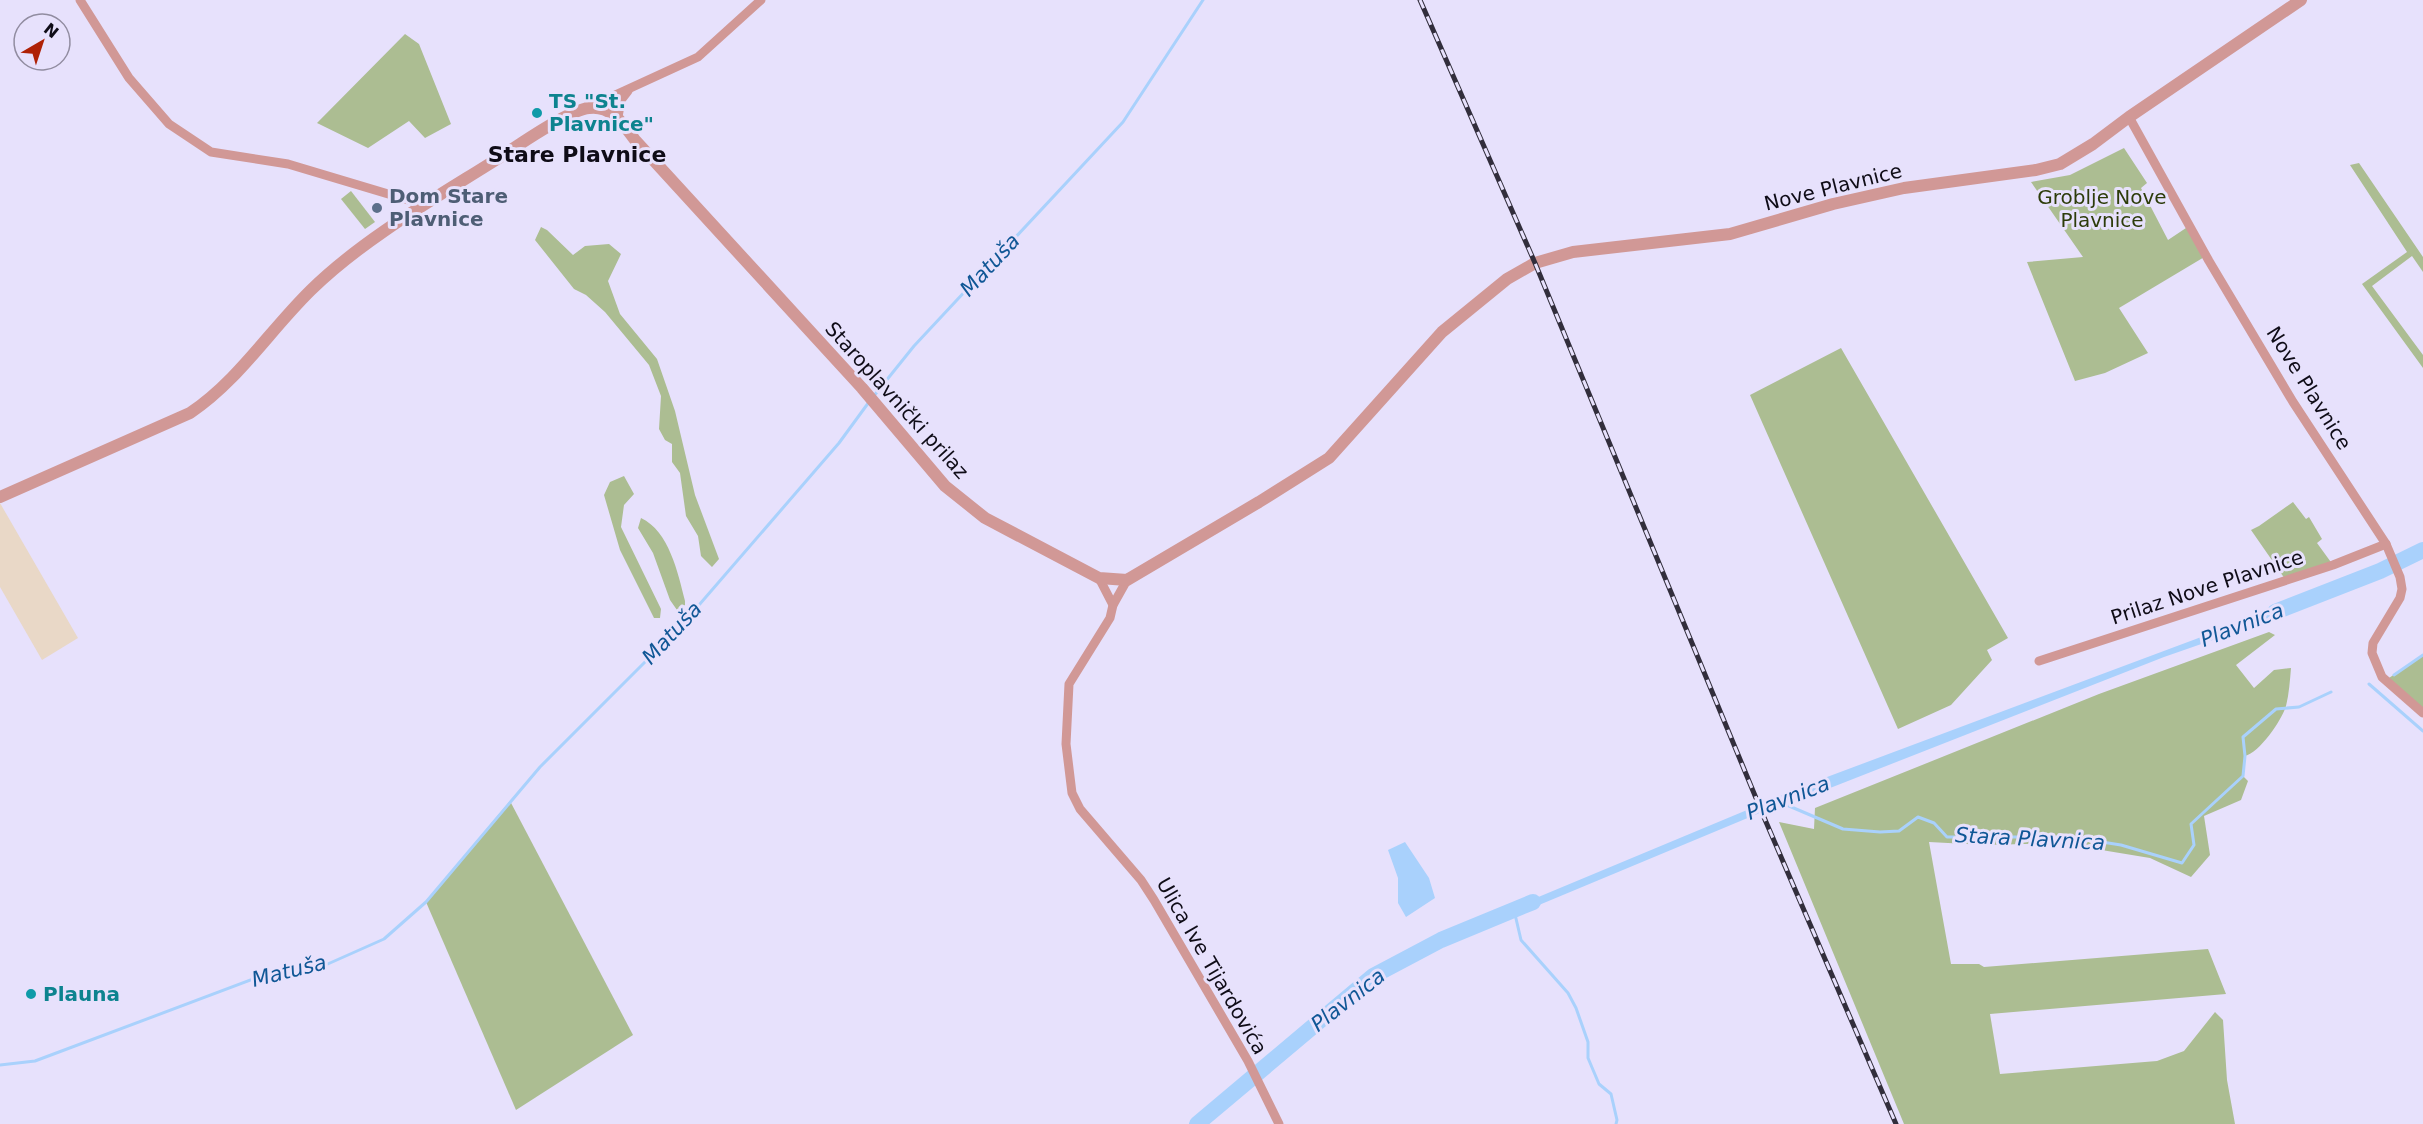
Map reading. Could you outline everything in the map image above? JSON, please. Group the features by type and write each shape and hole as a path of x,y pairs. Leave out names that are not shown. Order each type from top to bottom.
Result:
{"street":[{"path":"80,0 129,78 169,123 211,152 288,164 425,205"},
{"path":"0,497 190,413 213,398 312,288 354,254 425,205 545,128 698,57 761,0"},
{"name":"Nove Plavnice","path":"1127,580 1329,458 1442,332 1507,279 1535,263 1573,252 1730,234 1833,204 1904,188 2036,170 2060,164 2093,144 2301,0"},
{"path":"618,117 617,109 629,90"},
{"path":"587,108 607,110 618,117"},
{"name":"Staroplavnički prilaz","path":"618,117 635,140 862,388 945,486 985,518 1099,578 1127,580"},
{"name":"Nove Plavnice","path":"2129,117 2209,261 2293,402 2387,548 2400,577 2402,589 2400,598 2373,643 2374,663 2386,680 2423,713"},
{"name":"Prilaz Nove Plavnice","path":"2039,662 2387,548"},
{"path":"1099,578 1113,605"},
{"name":"Ulica Ive Tijardovića","path":"1127,580 1113,605 1110,618 1069,684 1066,744 1072,793 1087,818 1148,890 1248,1061 1279,1124"}],"shaded area":[{"path":"0,503 78,638 42,660 0,587"}],"green space":[{"path":"405,34 419,44 451,124 425,138 409,121 368,148 317,123"},
{"name":"Groblje Nove Plavnice","path":"2124,148 2147,183 2141,188 2168,240 2189,226 2206,256 2119,308 2148,353 2105,373 2075,381 2027,262 2083,257 2031,182 2070,175"},
{"path":"2359,163 2423,257 2423,272 2412,256 2372,286 2423,355 2423,368 2362,284 2407,252 2350,165"},
{"path":"351,191 375,222 365,229 341,199"},
{"path":"541,227 573,255 585,246 609,244 621,254 608,281 620,314 657,359 675,411 695,495 719,559 712,567 701,556 698,536 686,516 680,473 672,462 672,444 665,440 659,429 661,396 649,365 605,312 586,295 574,289 535,240"},
{"path":"1841,348 2008,638 1987,650 1992,660 1951,705 1898,729 1750,395"},
{"path":"624,476 634,494 624,505 621,527 661,609 660,618 654,618 620,550 604,495 610,482"},
{"path":"2293,502 2306,519 2309,517 2322,539 2317,543 2333,565 2285,579 2251,530"},
{"path":"641,518 659,533 671,554 685,601 685,605 677,610 670,600 653,553 638,528"},
{"path":"2269,632 2275,635 2236,665 2254,688 2274,670 2291,668 2286,706 2269,735 2257,749 2245,756 2243,776 2248,781 2241,800 2204,816 2210,855 2191,877 2150,858 2059,843 1986,845 1929,842 1951,964 1979,964 1984,967 2208,949 2226,994 1990,1014 2000,1074 2157,1061 2184,1051 2215,1012 2223,1020 2227,1080 2235,1124 1904,1124 1779,822 1814,829 1815,808 2099,694"},
{"path":"2423,655 2423,713 2386,680"},
{"path":"510,801 633,1035 516,1110 426,902"}],"water":[{"path":"2290,601 2294,605 2276,618 2164,657 1797,801 1762,812 1515,915 1512,908 1819,780 2236,624"},
{"path":"1405,842 1429,878 1435,898 1406,917 1398,903 1398,878 1388,850"}],"waterway":[{"name":"Matuša","path":"873,397 914,346 1123,122 1203,0"},
{"name":"Matuša","path":"0,1065 35,1061 256,978 312,971 384,939 426,902 540,767 680,627 839,443 869,402"},
{"name":"Plavnica","path":"2275,612 2380,571 2423,550"},
{"name":"Stara Plavnica","path":"2394,675 2423,655"},
{"path":"2369,684 2423,731"},
{"name":"Stara Plavnica","path":"1782,803 1843,829 1899,831 1918,817 1934,823 1947,837 2070,837 2121,845 2182,863 2194,845 2191,824 2243,776 2245,756 2243,737 2276,709 2299,707 2331,692"},
{"name":"Plavnica","path":"1197,1124 1373,976 1441,940 1533,902"},
{"name":"Stara Plavnica","path":"1514,910 1521,940 1568,993 1576,1008 1588,1042 1588,1058 1599,1084 1611,1094 1616,1124"}],"railway":[{"path":"1420,0 1535,263 1763,815 1896,1124"}],"place":[{"name":"TS \"St. Plavnice\"","path":"537,113"},
{"name":"Dom Stare Plavnice","path":"377,208"},
{"name":"Plauna","path":"31,994"}],"district":[{"name":"Stare Plavnice","path":"577,154"}]}
